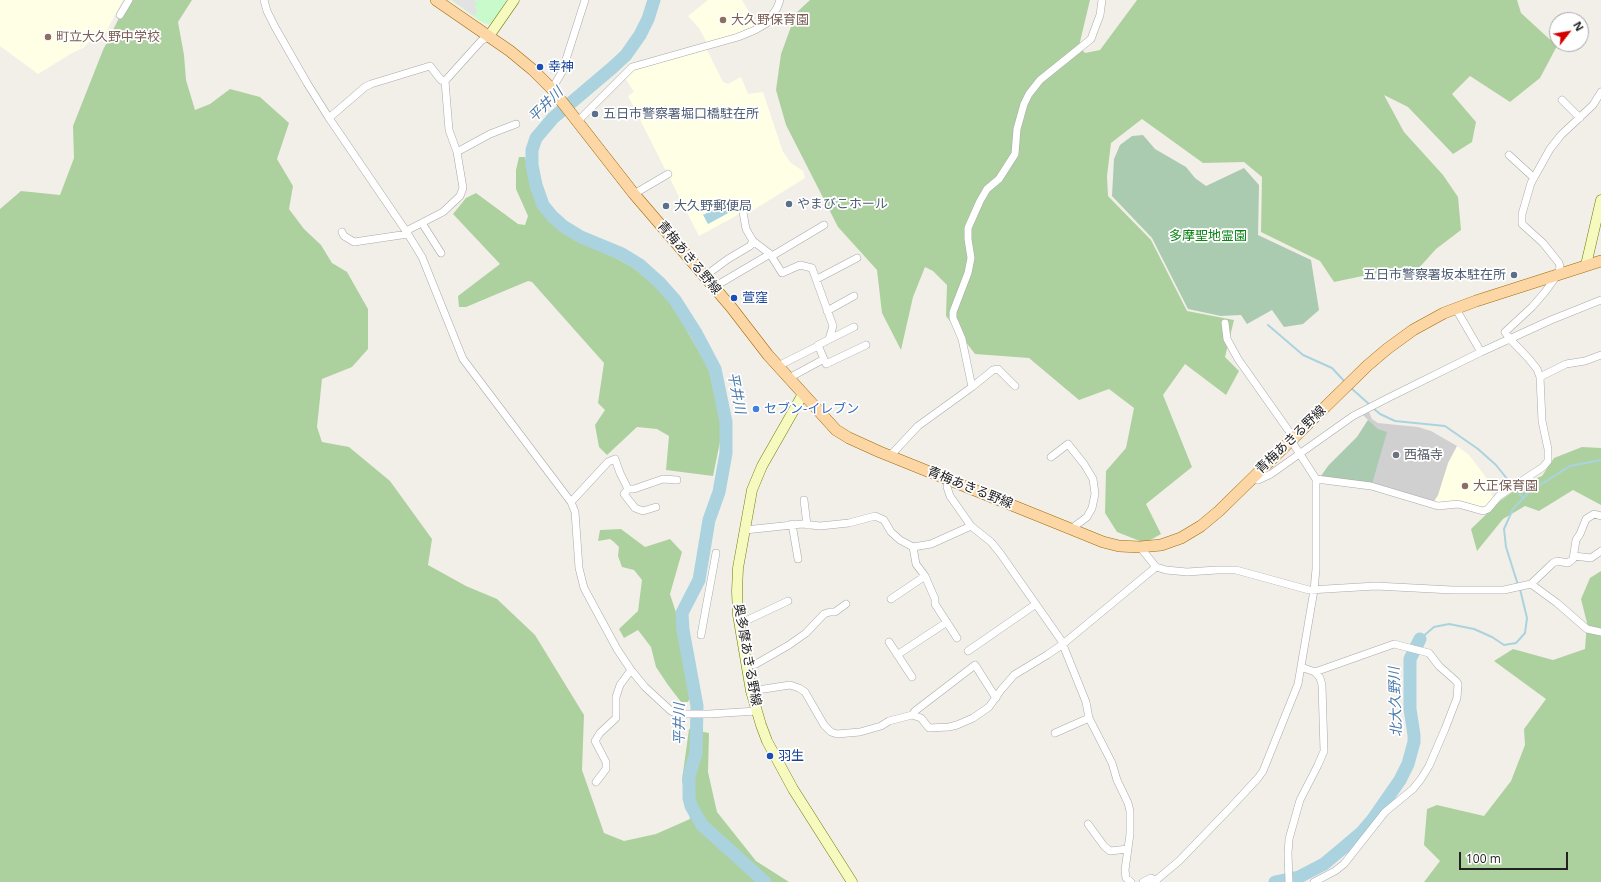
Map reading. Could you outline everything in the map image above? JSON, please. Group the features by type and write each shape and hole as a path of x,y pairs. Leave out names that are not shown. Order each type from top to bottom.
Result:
{"main road":[{"name":"青梅あきる野線","path":"436,0 521,60 553,90 634,194 705,276 778,366 840,433 854,441 948,480 1071,530 1112,544 1140,548 1167,543 1189,534 1208,520 1349,383 1387,349 1407,334 1434,318 1558,274 1601,261"},
{"path":"489,36 514,0"},
{"path":"1586,265 1601,200"},
{"name":"奥多摩あきる野線","path":"803,394 760,470 750,498 737,579 739,624 751,691 763,730 779,765 852,882"}],"street":[{"path":"120,15 129,0"},
{"path":"264,0 267,11 284,44 329,118 422,257 463,359 571,502 575,512 579,568 584,588 617,649 631,670 671,711 678,714 688,715 757,711"},
{"path":"553,90 562,72 585,0"},
{"path":"576,119 632,67 738,37 755,30 767,23 777,8 780,0"},
{"path":"972,387 962,339 953,318 953,312 968,273 971,258 968,228 980,201 987,190 999,179 1015,154 1017,129 1024,104 1029,94 1040,80 1091,39 1100,15 1102,0"},
{"path":"342,232 344,236 354,242 407,233 443,212 460,196 463,188 458,152 449,130 445,81 481,41 489,36"},
{"path":"329,118 371,84 430,66 441,80 445,81"},
{"path":"1316,479 1371,486 1438,506 1458,504 1483,511 1488,509 1499,496 1543,467 1548,460 1548,449 1542,421 1540,377 1537,369 1505,332 1532,307 1558,274 1560,267 1559,263 1543,243 1521,222 1522,214 1531,183 1553,144 1593,105 1601,92"},
{"path":"1562,100 1580,118"},
{"path":"458,152 490,134 516,124"},
{"path":"1509,155 1534,178"},
{"path":"634,194 668,174"},
{"path":"743,212 746,229 753,241 771,255 782,273 800,265 812,268 833,326 829,339"},
{"path":"422,224 441,253"},
{"path":"714,287 824,225"},
{"path":"705,276 728,259 750,246 753,241"},
{"path":"817,279 857,258"},
{"path":"827,311 854,296"},
{"path":"1251,479 1258,480 1264,478 1353,416 1481,352 1551,320 1601,300"},
{"path":"1456,309 1481,352"},
{"path":"1143,882 1151,878 1155,881 1179,862 1258,778 1266,764 1294,696 1301,667 1314,590 1316,569 1316,479 1300,454 1291,434 1238,359 1227,338 1224,323"},
{"path":"778,366 854,327"},
{"path":"818,346 826,364 866,345"},
{"path":"1540,377 1558,367 1601,355"},
{"path":"789,378 824,359"},
{"path":"890,456 918,426 993,370 998,369 1015,386"},
{"path":"1051,457 1068,444 1084,464 1093,479 1095,494 1092,508 1087,516 1071,530"},
{"path":"571,502 608,462 615,459 628,489"},
{"path":"628,489 634,489 662,480 677,480"},
{"path":"948,480 946,487 950,496 971,526 991,542 1000,553 1063,644 1086,702 1089,718 1112,763 1117,780 1128,803 1130,811 1128,849 1125,870 1126,878 1131,882"},
{"path":"628,489 624,494 635,508 643,511 656,507"},
{"path":"804,500 808,524"},
{"path":"1140,548 1156,567 1166,570 1187,572 1236,570 1309,590 1376,586 1452,590 1504,590 1528,584 1557,561 1568,563 1574,558 1576,540 1586,519 1594,514 1601,516"},
{"path":"746,530 792,524 820,526 849,523 875,516 884,520 891,532 913,548 931,544 971,526"},
{"path":"792,524 798,559"},
{"path":"913,548 916,564 925,576 935,599 935,604 957,638"},
{"path":"1574,556 1591,558 1601,551"},
{"path":"701,635 716,553"},
{"path":"751,691 790,685 799,688 804,692 824,725 831,732 837,734 860,732 881,726 889,721 912,715 921,718 929,728 949,727 980,714 989,707 1014,675 1063,644 1156,567"},
{"path":"890,599 925,576"},
{"path":"1528,584 1557,603 1587,629 1601,632"},
{"path":"739,624 788,601"},
{"path":"746,666 756,664 789,645 806,633 824,614 835,612 846,604"},
{"path":"968,651 1036,604"},
{"path":"897,655 947,622"},
{"path":"889,642 912,677"},
{"path":"1314,882 1335,871 1344,864 1385,812 1413,789 1430,766 1457,698 1458,684 1439,666 1429,653 1394,644 1370,654 1315,672"},
{"path":"912,715 915,711 975,665 996,698"},
{"path":"1289,882 1289,839 1300,800 1324,750 1322,685 1320,678 1315,672 1301,667"},
{"path":"596,782 606,769 606,762 595,741 600,733 616,718 616,697 620,685 631,670"},
{"path":"1055,733 1089,718"},
{"path":"1088,824 1110,852 1128,849"}],"shaded area":[{"name":"町立大久野中学校","path":"0,0 123,0 106,32 88,43 83,48 38,74 0,46"},
{"path":"452,0 474,0 477,3 474,7 478,10 474,16"},
{"name":"大久野保育園","path":"708,0 742,0 757,25 740,34 707,43 699,28 688,16"},
{"path":"706,48 723,82 728,84 741,77 748,94 763,92 783,152 791,163 803,171 805,178 747,214 745,211 699,236 628,96 634,92 626,79 636,67"},
{"name":"西福寺","path":"1369,412 1372,419 1378,423 1418,427 1431,431 1457,446 1448,463 1438,495 1433,503 1370,484 1328,466 1357,437 1368,420 1363,415"},
{"name":"大正保育園","path":"1457,446 1469,455 1485,476 1493,497 1487,505 1482,508 1433,503 1438,495 1448,463"}],"green space":[{"path":"132,0 192,0 178,22 184,55 186,80 195,110 210,104 230,89 260,97 289,123 277,159 293,186 289,209 304,229 321,245 332,263 347,272 368,309 368,349 352,367 322,379 317,427 322,442 349,447 390,481 432,539 428,565 466,586 497,599 535,635 584,715 582,770 604,833 624,841 656,834 690,819 682,780 689,729 709,733 708,772 717,812 756,861 789,882 0,882 0,209 21,191 60,195 74,158 73,126 103,50 124,8"},
{"path":"451,0 506,0 507,3 492,23 487,24 480,21"},
{"path":"810,0 1090,0 1079,46 1085,53 1100,50 1137,0 1517,0 1521,13 1549,39 1549,52 1554,52 1540,78 1510,102 1470,76 1452,94 1476,122 1472,142 1453,154 1408,107 1384,95 1404,132 1443,175 1458,197 1461,230 1436,249 1409,279 1377,273 1334,282 1320,261 1261,232 1262,177 1244,162 1203,163 1142,119 1111,143 1107,176 1108,196 1151,240 1187,311 1234,320 1225,357 1239,371 1226,395 1185,364 1163,395 1192,467 1146,504 1161,534 1145,543 1117,532 1105,513 1106,471 1126,448 1134,408 1109,389 1079,400 1029,358 975,354 946,316 947,285 933,271 925,267 913,297 901,350 882,313 877,270 838,227 786,125 776,90 781,54 796,13"},
{"name":"多摩聖地霊園","path":"1143,135 1155,149 1186,167 1195,178 1206,186 1244,168 1259,185 1258,235 1311,260 1319,310 1303,324 1284,327 1272,310 1247,324 1241,315 1221,316 1188,309 1152,238 1112,196 1114,159 1120,145 1132,136"},
{"path":"519,157 525,157 537,201 571,233 632,267 665,292 710,371 722,432 713,476 666,470 669,436 657,429 637,427 607,455 599,447 595,425 605,410 598,403 604,363 532,282 528,281 466,307 459,307 458,296 500,264 453,214 466,198 476,193 518,224 525,225 528,216 516,189 516,170"},
{"path":"1368,420 1378,429 1387,432 1372,484 1321,476 1328,466 1357,437"},
{"path":"1582,447 1601,448 1601,505 1573,490 1539,511 1525,506 1503,519 1477,551 1471,529 1500,501 1526,482 1542,476 1554,458"},
{"path":"621,529 645,547 670,539 682,552 670,594 680,625 690,697 688,702 681,702 668,685 656,667 651,647 638,630 624,638 619,629 638,611 642,580 634,570 622,567 618,556 619,547 614,542 610,539 598,541 600,530"},
{"path":"1601,571 1601,882 1424,882 1440,861 1424,845 1427,809 1437,805 1484,816 1511,781 1525,745 1524,729 1546,699 1494,661 1513,649 1553,660 1585,649 1587,623 1581,599 1590,578"}],"water":[{"path":"727,202 732,211 708,224 703,215"}],"waterway":[{"name":"平井川","path":"654,0 648,19 640,35 626,55 553,118 536,138 532,150 532,165 536,185 543,205 552,216 563,226 581,237 622,254 640,265 660,283 675,300 696,333 715,369 726,422 726,453 719,492 709,520 699,580 682,613 683,630 697,706 696,753 689,776 689,798 691,806 702,825 765,882"},
{"path":"1268,325 1303,355 1332,368 1345,382"},
{"path":"1351,388 1370,405"},
{"path":"1373,408 1380,414 1395,421 1445,426 1478,449 1496,465 1512,485"},
{"name":"北大久野川","path":"1518,585 1506,547 1504,529 1513,509 1529,492 1570,466 1601,460"},
{"path":"1515,488 1523,498"},
{"name":"北大久野川","path":"1420,639 1434,627 1449,624 1474,629 1492,637 1504,645 1516,643 1525,633 1527,618 1520,589"},
{"name":"北大久野川","path":"1275,882 1299,877 1324,864 1362,832 1373,819 1400,780 1408,764 1414,742 1410,709 1410,659 1420,639"}],"place":[{"name":"大久野保育園","path":"723,20"},
{"name":"町立大久野中学校","path":"48,37"},
{"name":"幸神","path":"540,67"},
{"name":"五日市警察署堀口橋駐在所","path":"595,114"},
{"name":"やまびこホール","path":"789,204"},
{"name":"大久野郵便局","path":"666,206"},
{"name":"五日市警察署坂本駐在所","path":"1514,275"},
{"name":"萱窪","path":"734,298"},
{"name":"セブン-イレブン","path":"756,409"},
{"name":"西福寺","path":"1396,455"},
{"name":"大正保育園","path":"1465,486"},
{"name":"羽生","path":"770,756"}]}
